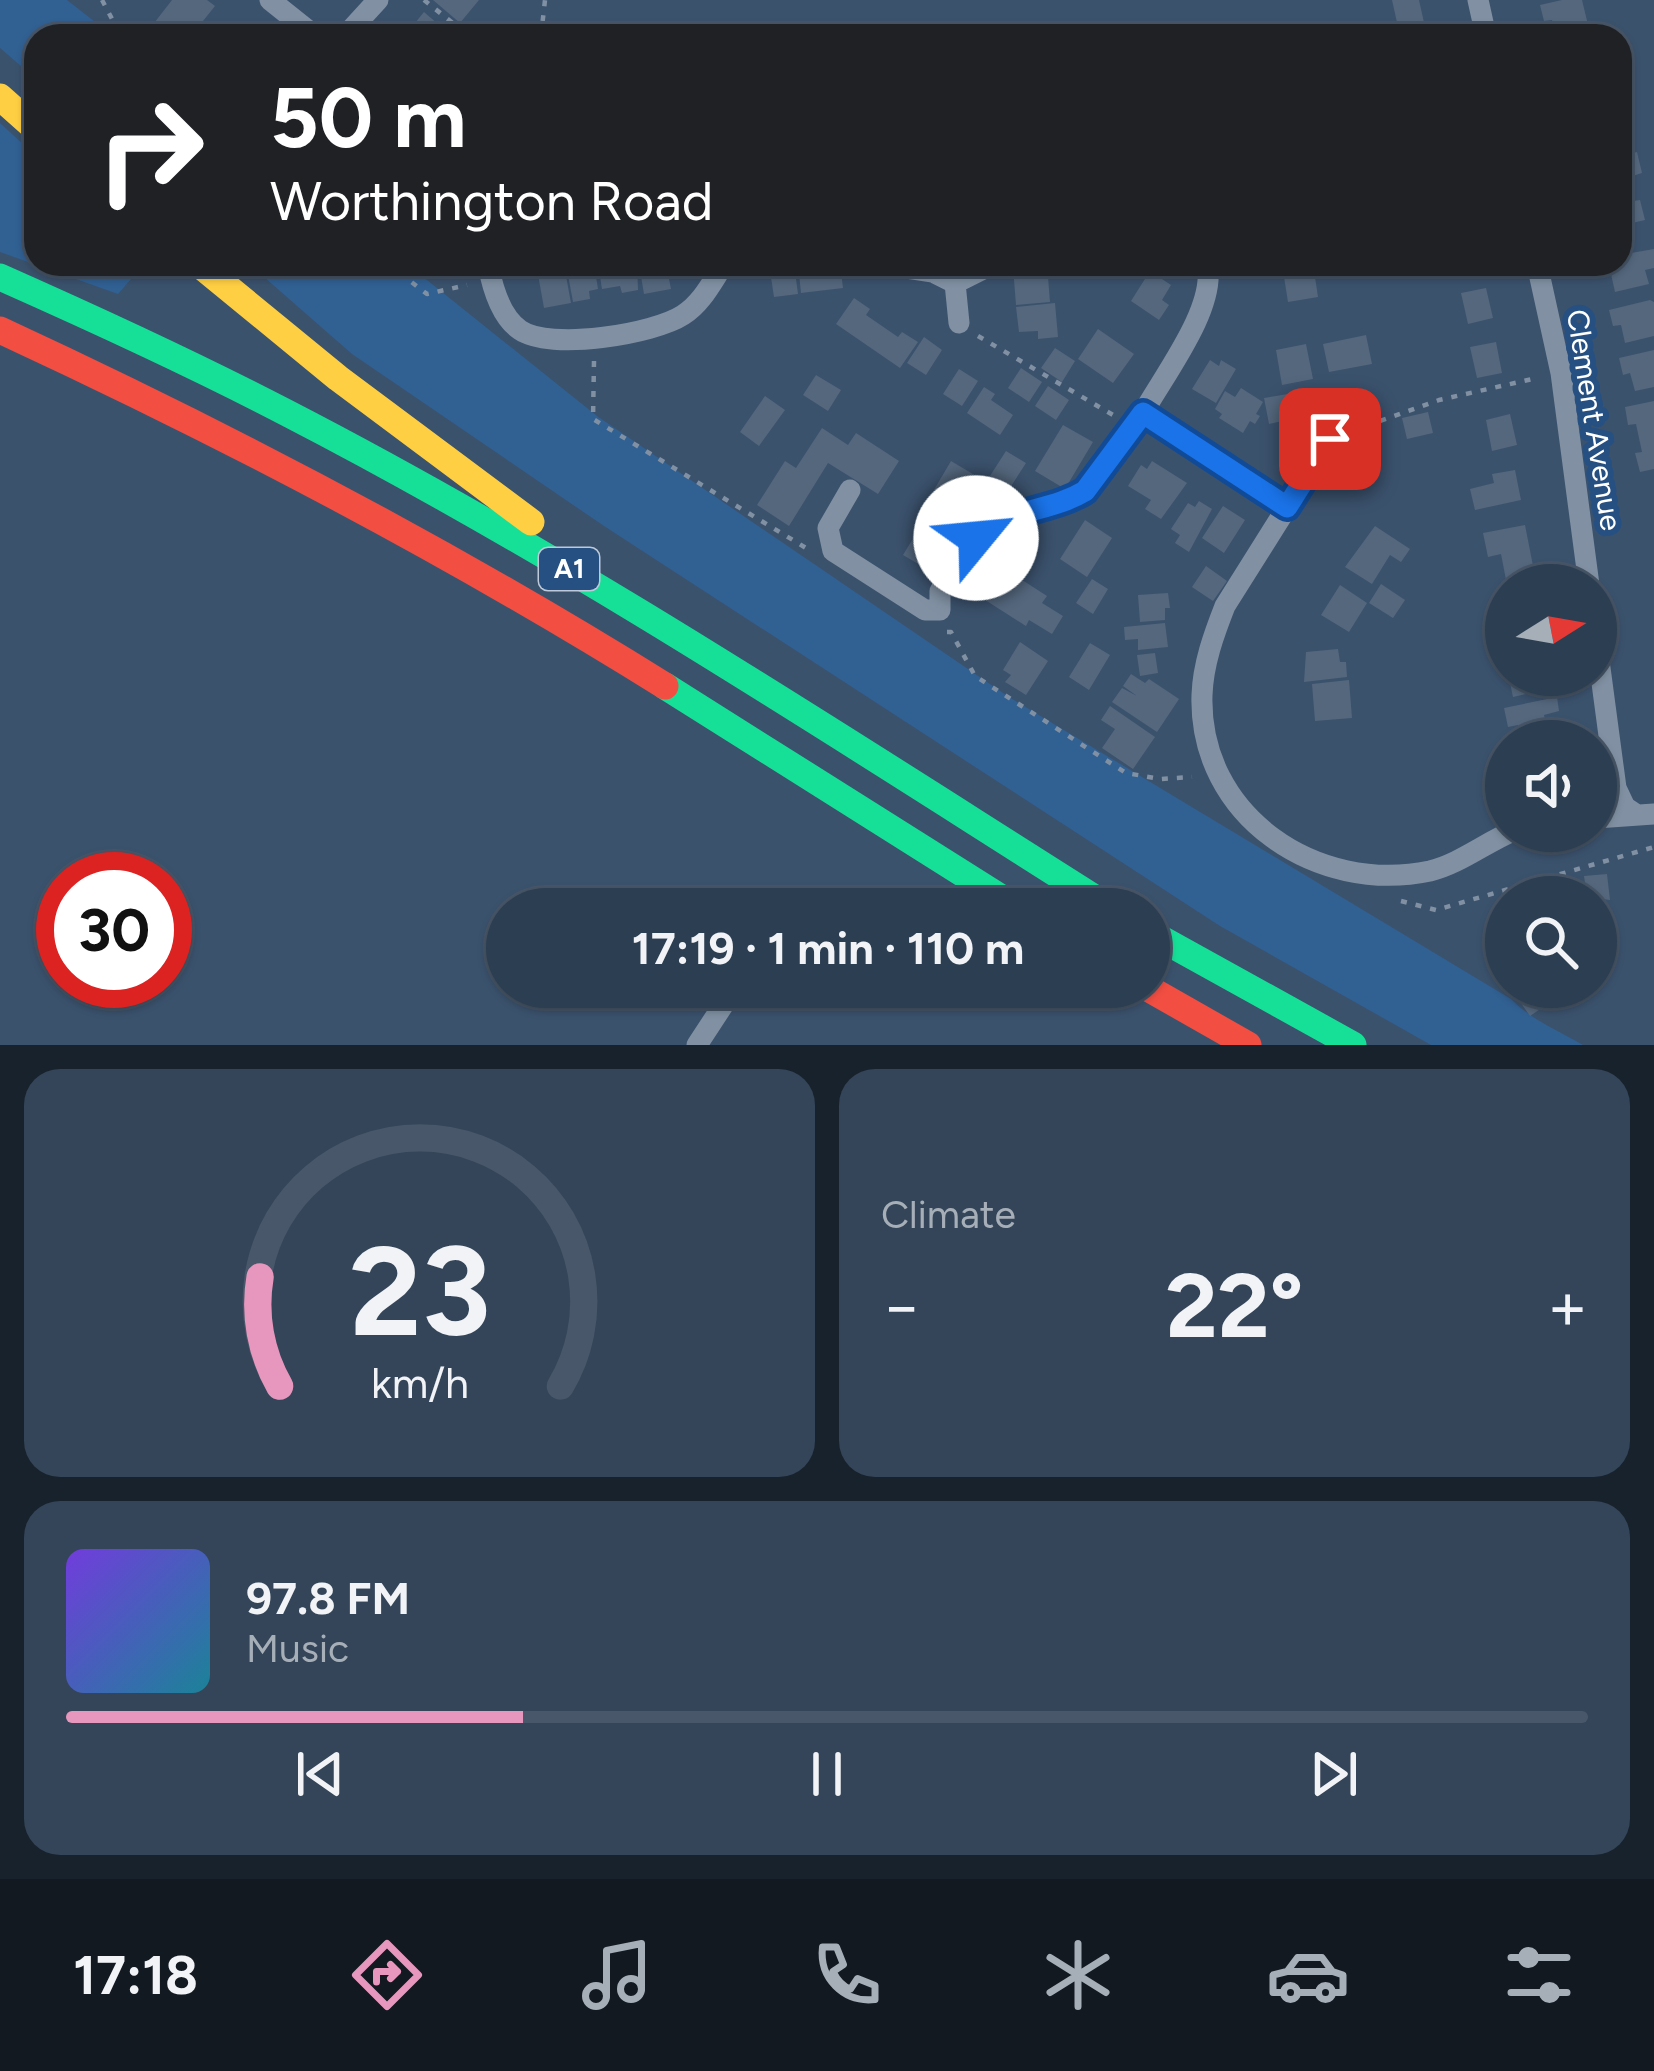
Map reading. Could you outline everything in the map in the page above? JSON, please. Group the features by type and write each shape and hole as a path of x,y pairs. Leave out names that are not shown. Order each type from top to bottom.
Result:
{"highway":[{"path":"0,97 24,118"},
{"name":"A1","path":"214,276 338,378 701,650"},
{"name":"A1","path":"0,277 195,366 367,454 536,549 1079,888"},
{"name":"A1","path":"0,330 323,487 499,584 985,888"},
{"path":"1170,944 1353,1045"},
{"path":"1170,1001 1248,1045"}],"street":[{"path":"270,0 300,24"},
{"path":"356,24 378,0"},
{"path":"491,276 510,321 522,332 536,337 595,338 682,316 697,304 716,276"},
{"path":"941,276 955,283"},
{"path":"955,283 969,276"},
{"path":"850,490 828,529 833,550 925,610 940,610 940,591 976,538 1004,517 1085,491 1138,420 1205,303 1209,276"},
{"name":"Clement Avenue","path":"1540,276 1561,373 1586,564"},
{"path":"955,283 959,323"},
{"path":"1138,420 1287,507"},
{"path":"1330,439 1225,605 1206,665 1202,696 1205,732 1216,767 1237,804 1278,845 1334,869 1364,875 1431,871 1485,845"},
{"path":"1604,696 1616,788 1625,807 1644,813"},
{"path":"697,1045 721,1008"}],"path":[{"path":"424,0 454,24"},
{"path":"404,276 427,294 478,276"},
{"path":"959,323 1138,420"},
{"path":"1330,439 1439,400 1561,373"},
{"path":"1398,900 1436,910 1654,847"}],"shaded area":[{"path":"0,0 67,0 98,24 24,24 24,69 0,48"},
{"path":"0,123 24,145 24,261 0,252"},
{"path":"67,276 134,276 118,294"},
{"path":"263,276 422,276 597,416 1009,697 1485,983 1485,1008 1522,1008 1583,1045 1431,1045 1220,926 1170,894 1170,888 1161,888 604,526 352,354"}],"building":[{"path":"172,0 207,0 215,6 201,24 153,24"},
{"path":"433,0 479,0 460,23"},
{"path":"1392,0 1419,0 1424,24 1397,24"},
{"path":"1582,0 1588,24 1544,21 1540,5"},
{"path":"424,12 438,24 414,24"},
{"path":"1637,152 1642,173 1632,176 1632,153"},
{"path":"1640,200 1645,220 1632,223 1632,201"},
{"path":"1654,249 1654,268 1645,270 1649,284 1615,292 1611,276 1632,276 1632,253"},
{"path":"538,276 566,276 571,303 544,308"},
{"path":"568,276 596,276 598,289 589,291 590,299 573,302"},
{"path":"600,276 637,276 638,290 602,289"},
{"path":"641,276 668,276 671,289 644,294"},
{"path":"771,276 796,276 798,294 774,297"},
{"path":"799,276 842,276 843,288 801,293"},
{"path":"1014,276 1048,276 1050,302 1016,305"},
{"path":"1147,276 1158,276 1171,285 1162,300 1169,305 1159,320 1131,301"},
{"path":"1277,276 1315,276 1318,297 1288,302 1284,277"},
{"path":"1486,288 1493,318 1468,324 1461,293"},
{"path":"854,298 870,309 866,315 898,337 902,332 918,342 900,368 836,324"},
{"path":"1654,302 1654,336 1625,343 1621,325 1613,326 1609,310"},
{"path":"1055,303 1058,337 1038,339 1038,331 1019,332 1016,307"},
{"path":"1098,329 1134,354 1113,383 1078,359"},
{"path":"1366,335 1372,364 1329,372 1323,344"},
{"path":"924,337 942,350 926,375 907,363"},
{"path":"1496,342 1502,373 1477,378 1470,347"},
{"path":"1306,344 1313,379 1282,385 1276,350"},
{"path":"1055,348 1075,361 1062,382 1041,368"},
{"path":"1654,350 1654,387 1635,391 1630,373 1623,375 1619,358"},
{"path":"1210,360 1236,369 1216,403 1192,389"},
{"path":"1021,368 1042,382 1029,402 1008,388"},
{"path":"959,369 978,381 962,406 943,394"},
{"path":"816,375 841,390 828,411 803,395"},
{"path":"1048,386 1069,400 1056,420 1035,406"},
{"path":"984,387 995,394 991,400 1013,415 1000,435 967,413"},
{"path":"1241,388 1263,402 1255,424 1250,421 1243,433 1219,418 1222,414 1215,409 1225,391 1235,397"},
{"path":"1288,394 1292,419 1269,424 1264,398"},
{"path":"765,396 785,410 759,446 740,432"},
{"path":"1654,401 1654,469 1640,472 1635,453 1642,452 1636,424 1628,425 1625,407"},
{"path":"1428,412 1433,433 1407,439 1402,418"},
{"path":"1510,414 1517,445 1492,451 1486,420"},
{"path":"1063,425 1093,442 1065,489 1035,471"},
{"path":"822,428 848,445 856,433 899,461 878,494 828,463 789,526 757,505 785,461 796,468"},
{"path":"1006,451 1026,463 1008,491 988,479"},
{"path":"951,461 983,480 956,525 949,520 942,533 923,522 931,509 925,505"},
{"path":"1152,461 1187,483 1161,519 1145,509 1151,500 1128,486 1141,465 1147,469"},
{"path":"1515,470 1521,500 1475,510 1470,489 1494,483 1492,474"},
{"path":"1199,501 1212,509 1189,552 1175,543 1180,535 1171,529 1188,503 1195,507"},
{"path":"1223,506 1245,520 1224,553 1202,538"},
{"path":"1085,520 1112,538 1087,577 1060,559"},
{"path":"1525,525 1533,564 1503,564 1501,554 1488,557 1483,533"},
{"path":"1375,526 1410,549 1401,562 1390,555 1372,584 1345,567"},
{"path":"920,527 948,543 932,572 903,555"},
{"path":"1206,566 1227,581 1213,601 1192,587"},
{"path":"1002,567 1047,596 1042,603 1063,616 1052,634 1029,620 1026,626 982,598"},
{"path":"1092,579 1108,589 1093,614 1076,603"},
{"path":"1381,584 1405,600 1393,618 1369,603"},
{"path":"1340,585 1367,603 1349,632 1321,615"},
{"path":"1168,593 1170,608 1165,608 1165,620 1140,622 1138,595"},
{"path":"1165,623 1168,647 1138,650 1138,639 1125,640 1124,627"},
{"path":"1020,642 1048,661 1026,695 1005,682 1011,675 1003,670"},
{"path":"1090,643 1110,655 1089,690 1069,677"},
{"path":"1338,649 1340,662 1346,662 1347,677 1304,682 1306,652"},
{"path":"1155,653 1158,673 1140,676 1137,655"},
{"path":"1131,674 1145,683 1149,679 1179,699 1157,732 1112,702 1122,688 1137,696 1123,686"},
{"path":"1349,680 1352,718 1315,721 1312,684"},
{"path":"1557,697 1559,711 1544,715 1545,720 1507,720 1504,708"},
{"path":"1110,706 1155,737 1133,769 1102,748 1115,729 1101,720"}],"traffic: fast":[{"path":"0,277 252,395 498,528 705,652 1079,888"},
{"path":"665,686 986,888"},
{"path":"1170,944 1353,1045"}],"traffic: slow":[{"path":"0,97 24,118"},
{"path":"214,276 338,378 531,522"}],"traffic: jam":[{"path":"0,330 338,498 665,686"},
{"path":"1170,1001 1248,1045"}],"route":[{"path":"976,538 1004,517 1085,491 1143,413 1287,507 1330,439"}]}
